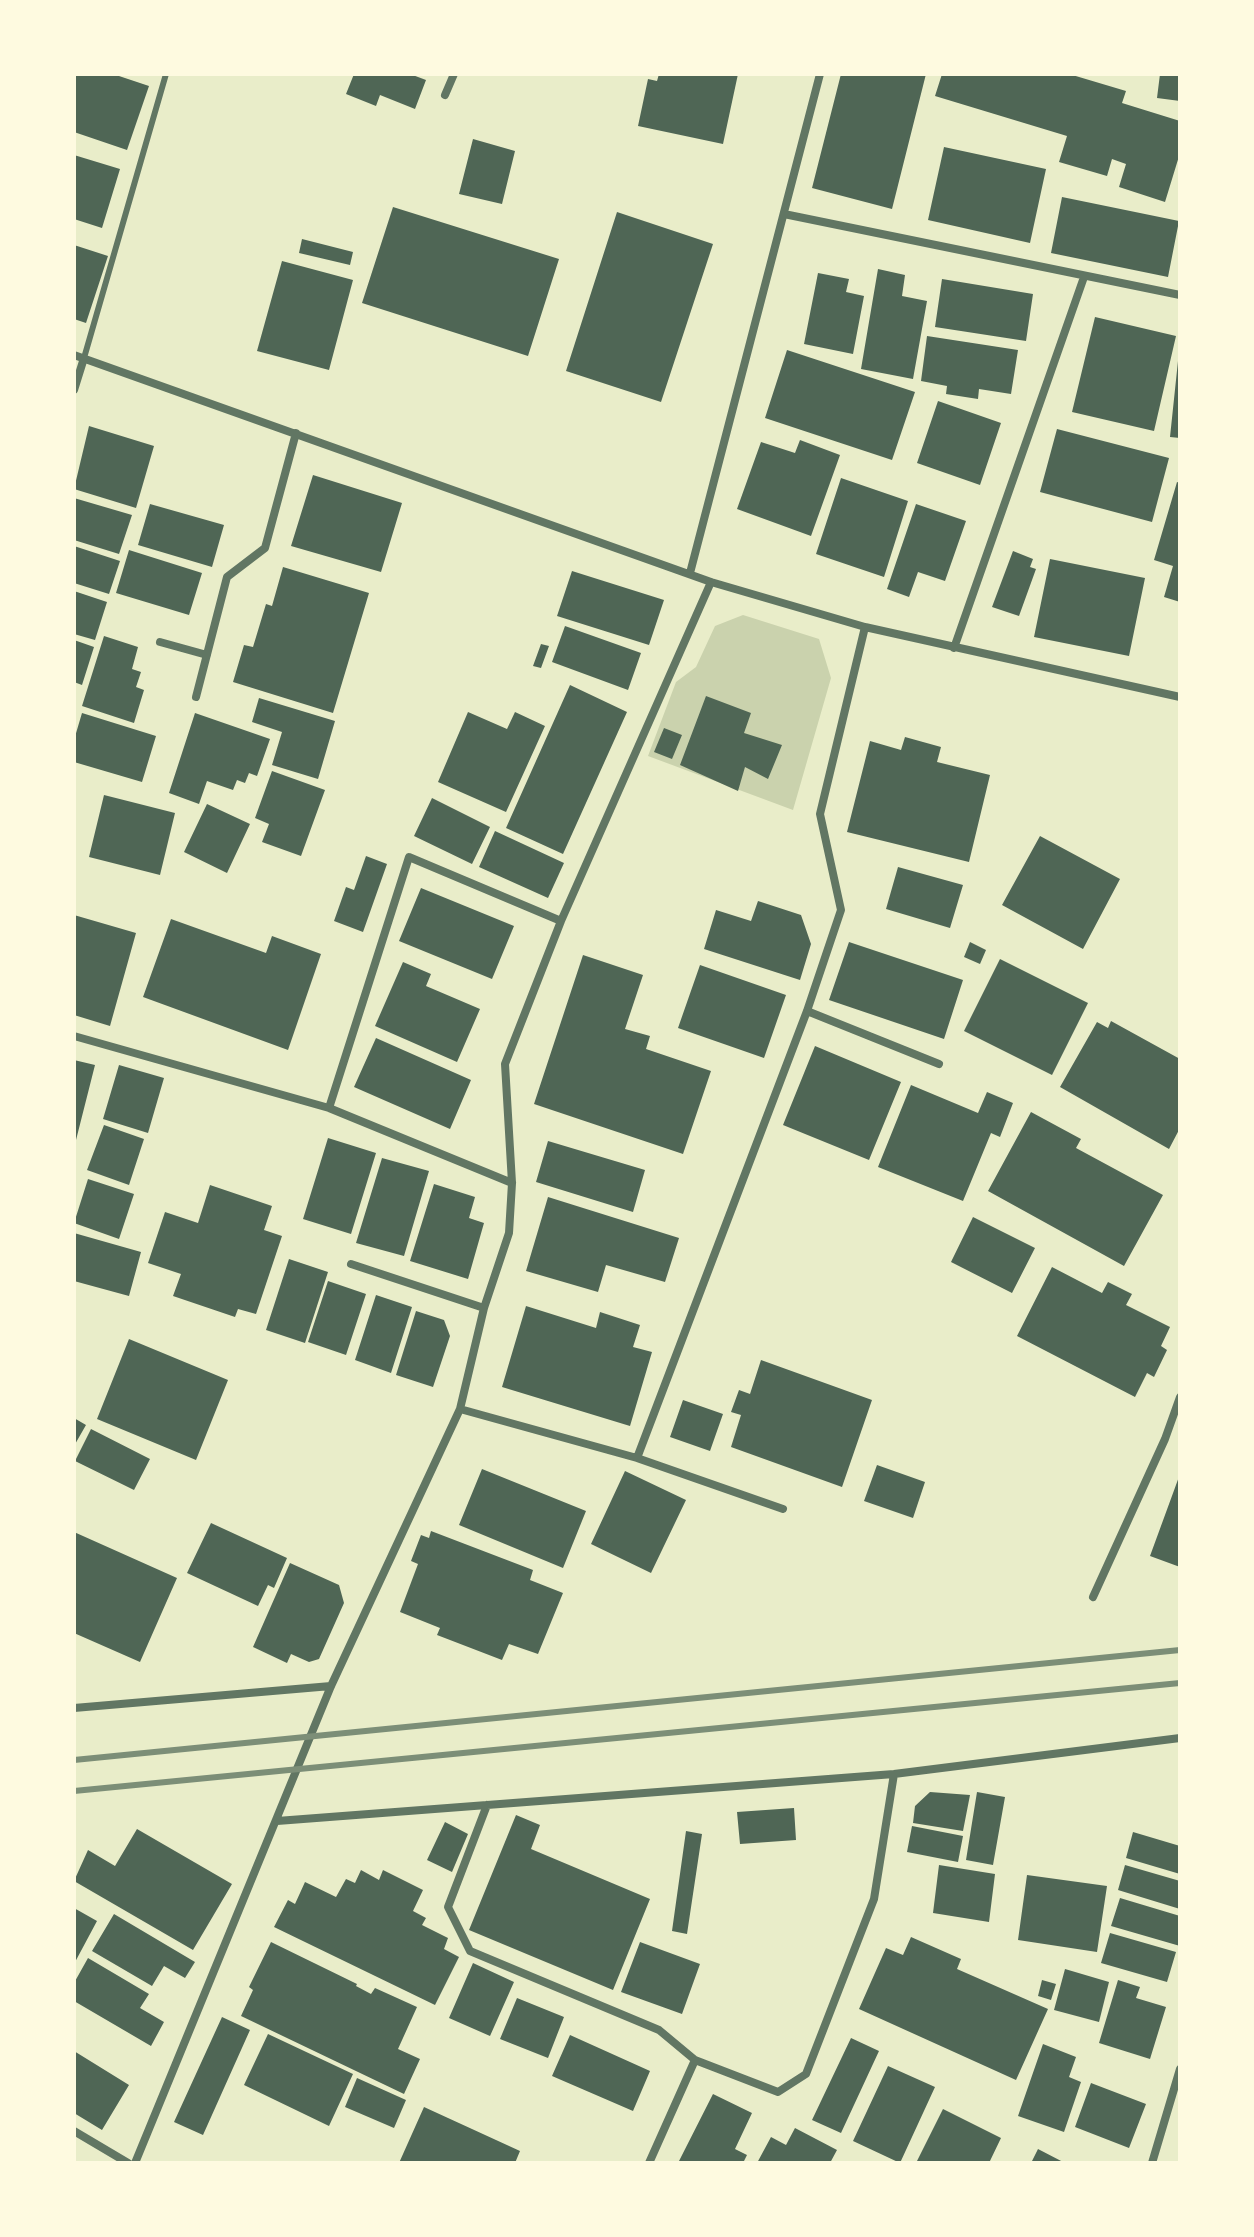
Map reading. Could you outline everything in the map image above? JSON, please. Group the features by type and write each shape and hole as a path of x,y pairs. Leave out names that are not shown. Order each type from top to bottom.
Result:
{"street":[{"path":"445,95 454,74"},
{"path":"690,573 820,74"},
{"path":"784,214 1180,295"},
{"path":"954,648 1084,277"},
{"path":"74,355 711,582 865,627 1180,697"},
{"path":"74,390 84,358"},
{"path":"196,697 227,577 265,548 296,433"},
{"path":"135,2163 331,1686 460,1409 484,1308 509,1233 512,1183 505,1064 561,921 711,582"},
{"path":"637,1458 807,1011 841,910 820,814 865,627"},
{"path":"160,642 207,655"},
{"path":"329,1108 409,857 561,921"},
{"path":"807,1011 939,1064"},
{"path":"74,1036 329,1108 512,1183"},
{"path":"351,1264 484,1308"},
{"path":"1093,1597 1165,1439 1180,1397"},
{"path":"460,1409 637,1458 783,1509"},
{"path":"74,1708 331,1686"},
{"path":"277,1821 894,1774 1180,1738"},
{"path":"487,1805 448,1907 470,1951 659,2030 695,2060 778,2092 806,2074 874,1899 894,1774"},
{"path":"649,2163 695,2060"},
{"path":"1152,2163 1180,2069"},
{"path":"74,2131 128,2163"}],"lane":[{"path":"84,358 166,74"}],"green space":[{"path":"743,615 819,639 831,678 793,810 648,756 676,682 696,667 715,626"}],"building":[{"path":"74,74 113,74 149,86 127,150 74,132"},
{"path":"354,74 410,74 426,80 415,109 380,95 376,106 346,94"},
{"path":"659,74 738,74 723,144 638,126 648,79 657,81"},
{"path":"841,74 926,74 892,209 812,188"},
{"path":"942,74 1069,74 1126,91 1122,103 1180,121 1180,153 1165,202 1119,187 1126,164 1112,159 1107,176 1059,162 1067,136 935,96"},
{"path":"1160,74 1180,74 1180,101 1157,98"},
{"path":"473,139 515,151 502,204 459,194"},
{"path":"944,147 1046,169 1030,243 928,220"},
{"path":"74,155 120,169 102,228 74,219"},
{"path":"1062,197 1179,221 1168,277 1051,253"},
{"path":"393,207 559,259 528,356 362,303"},
{"path":"617,212 713,244 661,402 566,371"},
{"path":"302,239 353,252 350,265 299,253"},
{"path":"74,245 108,256 86,323 74,319"},
{"path":"282,261 353,280 329,370 257,351"},
{"path":"878,269 905,275 902,296 927,301 913,379 861,369"},
{"path":"818,273 849,279 846,292 864,296 853,354 804,344"},
{"path":"942,279 1033,294 1026,341 935,327"},
{"path":"1095,317 1176,336 1154,431 1072,412"},
{"path":"927,336 1018,350 1011,394 979,389 978,399 946,394 947,386 921,381"},
{"path":"787,350 915,392 892,460 765,418"},
{"path":"1180,361 1180,438 1170,437"},
{"path":"938,401 1001,423 980,485 917,463"},
{"path":"89,426 154,446 136,508 74,489"},
{"path":"1057,429 1169,458 1152,522 1040,492"},
{"path":"800,440 840,455 811,536 737,509 761,442 795,453"},
{"path":"313,475 402,503 381,572 291,546"},
{"path":"841,478 908,501 884,577 816,554"},
{"path":"1177,482 1180,483 1180,602 1164,597 1173,566 1154,560"},
{"path":"74,498 132,515 119,554 74,540"},
{"path":"150,504 224,525 212,567 138,545"},
{"path":"916,504 966,521 945,581 918,572 909,597 887,589"},
{"path":"74,546 120,561 109,594 74,583"},
{"path":"129,550 202,573 189,615 116,593"},
{"path":"1013,551 1033,559 1030,567 1036,569 1019,616 992,607"},
{"path":"1050,559 1145,578 1129,656 1034,637"},
{"path":"283,567 369,593 333,713 233,682 244,645 253,647 266,604 272,606"},
{"path":"572,571 664,600 649,645 557,616"},
{"path":"74,591 107,602 95,640 74,634"},
{"path":"565,626 641,653 628,690 552,662"},
{"path":"104,636 138,647 132,669 141,672 136,687 144,690 134,723 82,706"},
{"path":"74,640 94,647 82,685 74,682"},
{"path":"541,644 549,646 541,668 533,666"},
{"path":"570,685 627,712 563,854 506,828"},
{"path":"706,696 751,713 744,733 782,745 768,779 745,767 738,791 680,765"},
{"path":"259,698 335,721 318,779 272,765 282,732 252,722"},
{"path":"468,712 507,729 515,712 545,726 506,812 438,782"},
{"path":"82,713 156,736 142,782 74,762 74,740"},
{"path":"195,713 270,739 257,776 249,773 245,783 237,780 233,790 207,781 199,804 169,793"},
{"path":"664,728 682,735 672,759 654,752"},
{"path":"905,737 941,747 937,762 990,775 969,862 847,832 870,741 901,750"},
{"path":"272,771 325,790 301,856 262,842 269,824 255,818"},
{"path":"104,795 175,813 160,875 89,857"},
{"path":"432,798 490,827 472,864 414,836"},
{"path":"207,804 250,824 227,873 184,852"},
{"path":"495,831 564,863 548,898 479,867"},
{"path":"1040,836 1120,879 1083,949 1002,905"},
{"path":"366,856 387,864 363,932 334,921 346,887 354,890"},
{"path":"898,867 963,885 950,928 886,909"},
{"path":"421,888 514,926 492,979 399,941"},
{"path":"758,901 801,915 811,944 800,980 704,949 716,910 751,921"},
{"path":"74,915 136,933 110,1026 74,1015"},
{"path":"171,919 266,953 272,936 321,954 288,1050 143,997"},
{"path":"849,942 963,980 944,1039 829,1000"},
{"path":"970,942 986,950 980,964 964,957"},
{"path":"583,955 643,975 625,1029 650,1036 646,1049 711,1071 683,1154 534,1104"},
{"path":"1000,959 1088,1003 1052,1075 964,1031"},
{"path":"403,962 431,974 426,986 480,1009 457,1062 375,1026"},
{"path":"700,965 786,995 764,1058 678,1028"},
{"path":"1111,1021 1180,1059 1180,1128 1169,1149 1060,1087 1097,1022 1108,1028"},
{"path":"376,1038 471,1080 450,1129 354,1087"},
{"path":"815,1046 901,1082 869,1160 783,1125"},
{"path":"74,1060 95,1065 75,1144 74,1144"},
{"path":"119,1065 164,1078 148,1133 103,1119"},
{"path":"911,1085 978,1113 987,1092 1013,1103 1000,1137 991,1133 963,1201 878,1167"},
{"path":"1031,1112 1081,1139 1076,1148 1163,1195 1124,1266 988,1191"},
{"path":"104,1125 144,1139 129,1185 87,1170"},
{"path":"328,1138 376,1153 351,1234 303,1219"},
{"path":"548,1141 645,1170 633,1212 536,1182"},
{"path":"382,1158 429,1171 404,1256 356,1243"},
{"path":"88,1179 134,1194 119,1239 74,1223"},
{"path":"434,1184 475,1197 469,1218 484,1223 468,1279 410,1261"},
{"path":"210,1185 272,1206 264,1230 282,1236 256,1314 238,1309 235,1317 173,1296 181,1274 148,1263 165,1212 198,1223"},
{"path":"548,1197 679,1238 665,1282 606,1265 598,1292 526,1271"},
{"path":"973,1217 1035,1248 1012,1293 951,1262"},
{"path":"74,1233 141,1252 129,1296 74,1281"},
{"path":"289,1259 328,1272 305,1343 266,1330"},
{"path":"1052,1267 1102,1293 1108,1282 1132,1294 1126,1305 1170,1327 1161,1346 1167,1350 1154,1377 1147,1373 1135,1397 1017,1336"},
{"path":"328,1281 366,1294 346,1355 308,1342"},
{"path":"376,1295 412,1307 391,1373 355,1360"},
{"path":"526,1306 596,1328 600,1312 640,1325 633,1347 652,1352 630,1426 502,1387"},
{"path":"416,1311 444,1320 450,1336 433,1387 396,1375"},
{"path":"129,1339 228,1380 196,1460 97,1419"},
{"path":"761,1360 872,1400 842,1487 731,1447 741,1415 731,1412 739,1390 750,1394"},
{"path":"683,1400 723,1414 710,1451 670,1437"},
{"path":"74,1418 86,1425 74,1446"},
{"path":"91,1429 150,1459 134,1490 75,1461"},
{"path":"877,1465 925,1482 913,1518 864,1501"},
{"path":"482,1469 586,1511 563,1568 459,1525"},
{"path":"625,1471 686,1500 651,1573 591,1544"},
{"path":"1180,1474 1180,1567 1150,1556"},
{"path":"211,1523 287,1558 274,1588 268,1585 258,1606 187,1573"},
{"path":"431,1531 533,1570 530,1580 563,1593 538,1654 509,1644 502,1660 437,1635 440,1628 400,1612 418,1564 411,1561 421,1535 429,1538"},
{"path":"74,1532 177,1578 140,1662 74,1633"},
{"path":"290,1563 339,1585 344,1603 319,1659 309,1662 291,1654 287,1663 253,1647"},
{"path":"930,1792 970,1795 963,1831 913,1823 915,1806"},
{"path":"977,1792 1005,1797 993,1865 966,1860"},
{"path":"794,1808 796,1840 740,1844 737,1812"},
{"path":"516,1815 540,1825 531,1849 650,1899 613,1990 469,1930"},
{"path":"445,1822 468,1834 452,1872 427,1860"},
{"path":"912,1826 963,1836 958,1862 907,1852"},
{"path":"137,1829 232,1884 193,1950 74,1881 88,1850 115,1866"},
{"path":"686,1831 702,1834 687,1934 672,1931"},
{"path":"1133,1832 1180,1846 1180,1874 1126,1858"},
{"path":"939,1865 995,1874 989,1922 933,1913"},
{"path":"1125,1865 1180,1881 1180,1909 1118,1890"},
{"path":"361,1870 379,1880 383,1870 423,1890 413,1911 426,1918 422,1925 448,1938 444,1949 459,1957 435,2005 274,1927 288,1900 295,1904 305,1882 336,1897 346,1879 355,1883"},
{"path":"1027,1875 1107,1886 1097,1952 1018,1940"},
{"path":"1120,1898 1180,1916 1180,1946 1111,1926"},
{"path":"74,1908 97,1921 74,1964"},
{"path":"114,1914 195,1962 185,1978 164,1966 152,1986 92,1951"},
{"path":"1110,1933 1176,1952 1167,1982 1101,1963"},
{"path":"911,1937 961,1959 957,1969 1048,2009 1016,2080 859,2009 886,1948 903,1955"},
{"path":"271,1942 357,1984 371,1994 375,1988 417,2007 398,2049 420,2059 404,2094 241,2016 253,1990 249,1987"},
{"path":"640,1942 700,1964 682,2014 621,1992"},
{"path":"88,1958 149,1994 140,2008 164,2022 151,2046 74,2001 74,1983"},
{"path":"473,1963 514,1982 490,2036 449,2018"},
{"path":"1065,1969 1109,1982 1099,2022 1054,2010"},
{"path":"1042,1980 1056,1984 1051,2000 1038,1996"},
{"path":"1118,1980 1140,1987 1136,1998 1166,2007 1150,2059 1099,2043"},
{"path":"517,1998 564,2017 548,2058 500,2039"},
{"path":"222,2017 250,2030 203,2135 174,2122"},
{"path":"268,2034 353,2074 329,2126 244,2085"},
{"path":"570,2035 650,2071 633,2111 552,2076"},
{"path":"851,2038 879,2051 841,2133 812,2120"},
{"path":"1043,2044 1076,2057 1069,2077 1081,2082 1064,2132 1018,2116"},
{"path":"74,2051 129,2085 102,2130 74,2113"},
{"path":"888,2066 935,2087 900,2163 853,2141"},
{"path":"357,2078 406,2100 394,2128 345,2107"},
{"path":"1091,2083 1146,2104 1129,2148 1075,2127"},
{"path":"713,2094 752,2113 735,2149 747,2155 743,2163 678,2163"},
{"path":"424,2107 520,2151 515,2163 399,2163"},
{"path":"943,2109 1001,2138 989,2163 916,2163"},
{"path":"795,2128 837,2150 830,2163 757,2163 771,2137 786,2145"},
{"path":"1038,2149 1065,2163 1031,2163"}],"railway":[{"path":"74,1760 1180,1650"},
{"path":"74,1791 1180,1683"}]}
